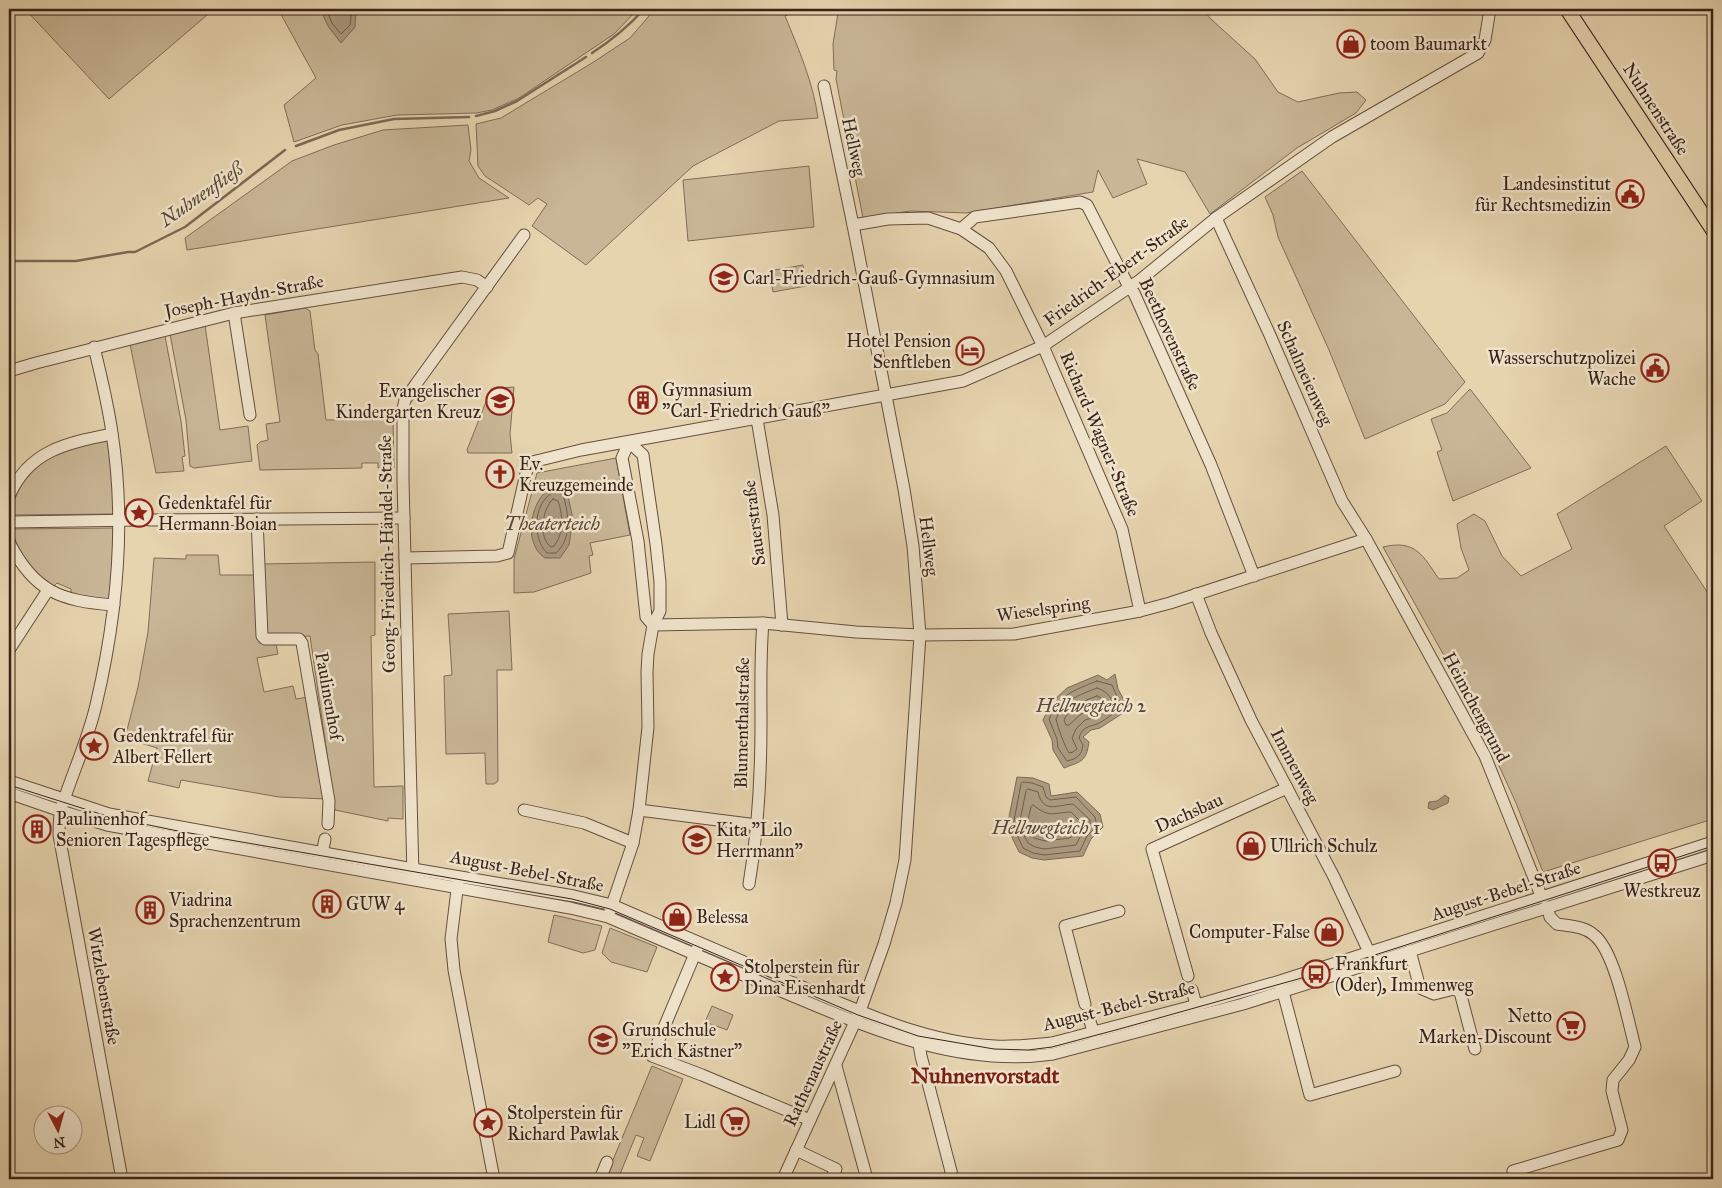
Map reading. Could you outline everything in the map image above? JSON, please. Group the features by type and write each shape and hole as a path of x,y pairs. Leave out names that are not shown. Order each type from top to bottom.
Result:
{"main road":[{"name":"Nuhnenstraße","path":"1567,9 1713,230"}],"street":[{"name":"Friedrich-Ebert-Straße","path":"405,558 498,556 508,553 526,469 532,462 629,442 963,381 1043,346 1129,287 1216,218 1332,138 1478,54 1485,40 1490,9"},
{"name":"Hellweg","path":"824,86 853,226 912,539 920,635 905,860 892,917 858,1017"},
{"name":"Beethovenstraße","path":"961,229 974,217 1080,202 1086,204 1129,287 1134,293 1211,465 1254,576"},
{"name":"Richard-Wagner-Straße","path":"853,226 888,219 928,218 961,229 989,248 1006,271 1043,346 1122,529 1140,610"},
{"name":"Schalmeienweg","path":"1216,218 1342,501 1366,539"},
{"name":"Georg-Friedrich-Händel-Straße","path":"413,874 402,418 405,400 524,235"},
{"name":"Joseph-Haydn-Straße","path":"9,371 234,313 462,277 477,280 487,287"},
{"path":"234,313 250,415"},
{"name":"Witzlebenstraße","path":"94,348 112,434 117,478 119,521 118,565 104,672 93,719 63,806 59,835 122,1179"},
{"name":"Sauerstraße","path":"757,419 773,515 782,625"},
{"path":"9,496 14,483 23,471 44,454 78,440 112,434"},
{"path":"608,917 633,843 639,810 648,727 647,672 653,625 660,611 660,582 656,544 643,455 629,442 622,458 638,541 646,617 653,625"},
{"path":"9,522 404,518"},
{"name":"Paulinenhof","path":"257,519 262,636 265,639 299,639 302,643 329,801 328,824"},
{"name":"Wieselspring","path":"653,625 763,623 856,632 920,635 1014,634 1170,603 1366,539"},
{"name":"Heimchengrund","path":"1366,539 1484,756 1550,916 1557,924 1578,926 1595,935 1611,958 1635,1047 1629,1060 1613,1080 1612,1091 1622,1130 1618,1140 1513,1171"},
{"path":"9,542 18,561 30,575 48,590 82,603 114,605"},
{"path":"9,650 48,590"},
{"name":"Immenweg","path":"1196,594 1211,633 1251,720 1334,877 1370,952"},
{"name":"Blumenthalstraße","path":"749,884 757,825 761,724 760,654 763,623"},
{"name":"August-Bebel-Straße","path":"9,781 107,825 320,864 413,874 459,876 574,896 612,905 700,943 919,1044 958,1052 1027,1058 1053,1054 1095,1038 1410,951 1713,842"},
{"name":"Dachsbau","path":"1188,976 1152,849 1287,788"},
{"name":"August-Bebel-Straße","path":"9,793 63,806 322,852 413,874 457,888 570,908 608,917 695,954 858,1017 918,1032 994,1046 1028,1046 1095,1038"},
{"path":"524,810 584,823 633,843"},
{"path":"639,810 757,825"},
{"path":"320,864 325,839"},
{"name":"August-Bebel-Straße","path":"1282,986 1370,952 1713,855"},
{"path":"459,876 451,939 454,970 494,1179"},
{"path":"1086,1004 1065,926 1119,910"},
{"path":"700,943 652,1056 810,1120"},
{"path":"1410,951 1420,988 1434,994 1454,989 1460,992 1475,1049"},
{"path":"1282,986 1310,1095 1395,1072"},
{"path":"1192,990 1198,1010"},
{"name":"Rathenaustraße","path":"783,1179 858,1017"},
{"path":"1089,1018 1095,1038"},
{"path":"918,1032 921,1056 953,1179"},
{"path":"836,1066 867,1179"},
{"name":"Rathenaustraße","path":"796,1150 836,1169 831,1179"},
{"path":"600,1179 607,1162"}],"shaded area":[{"path":"25,9 214,9 109,99"},
{"path":"278,9 638,9 614,34 519,98 492,110 476,113 397,115 342,125 294,142 284,105 316,78"},
{"path":"655,9 800,9 785,16 809,79 818,118 779,121 693,166 586,265 532,226 547,204 538,198 529,205 485,176 478,166 476,124 501,118 592,63 630,38"},
{"path":"818,9 1202,9 1255,59 1278,92 1298,102 1339,93 1357,92 1366,100 1356,113 1297,148 1210,214 1185,172 1137,159 1147,184 1113,198 1098,170 1093,192 966,213 910,211 863,218 836,79 837,71 834,70 833,44 838,13"},
{"path":"468,125 471,150 469,161 479,178 509,198 187,250 185,238 292,161 334,145 383,130"},
{"path":"809,166 814,227 688,241 683,180"},
{"path":"1302,171 1465,382 1445,404 1365,439 1329,350 1278,237 1273,215 1265,197"},
{"path":"803,265 806,286 773,292 769,271"},
{"path":"305,308 310,311 315,350 318,354 326,420 393,419 394,468 378,468 378,463 362,463 362,468 260,470 257,445 268,440 266,424 280,422 265,315"},
{"path":"205,325 220,430 248,426 252,461 194,468 190,466 186,420 170,334"},
{"path":"165,336 181,421 185,456 182,457 184,471 156,473 130,344"},
{"path":"514,387 510,434 512,453 468,453 467,450 491,389"},
{"path":"1470,389 1531,468 1453,501 1437,452 1442,450 1431,419 1447,413"},
{"path":"107,439 109,443 114,514 12,515 17,493 30,474 39,465 59,452"},
{"path":"1666,446 1702,501 1664,526 1713,601 1713,819 1543,872 1516,803 1469,700 1383,547 1403,545 1411,548 1423,557 1439,579 1457,578 1469,570 1461,548 1457,524 1474,514 1485,521 1502,556 1521,576 1572,549 1557,514"},
{"path":"616,458 630,535 590,543 593,555 589,556 591,573 534,592 514,593 514,559 537,473"},
{"path":"113,528 115,532 110,601 71,594 71,589 57,583 54,586 27,562 18,547 12,529"},
{"path":"186,555 218,555 220,575 256,575 259,643 276,644 278,654 257,658 264,692 293,686 296,699 308,697 326,799 279,797 181,780 179,788 148,781 157,748 125,738 138,687 148,632 154,558 186,559"},
{"path":"375,562 375,635 371,636 374,787 403,786 403,819 388,818 388,821 335,810 310,636 267,638 262,564"},
{"path":"509,611 512,670 497,670 498,781 494,784 486,784 485,753 446,754 444,676 452,675 448,614"},
{"path":"554,915 602,926 595,950 583,953 548,942"},
{"path":"610,928 657,947 647,972 611,962 602,953"},
{"path":"712,1006 733,1015 727,1030 705,1022"},
{"path":"652,1066 683,1079 650,1161 637,1156 644,1138 636,1135 618,1179 605,1179"}],"water":[{"path":"320,9 356,9 355,27 341,43 328,26"},
{"name":"Theaterteich","path":"550,488 561,488 567,492 573,519 569,545 560,558 545,558 537,550 533,542 531,525 535,508 544,493"},
{"name":"Hellwegteich 2","path":"1115,674 1118,689 1124,700 1123,713 1100,728 1091,730 1083,737 1089,742 1085,757 1079,762 1064,768 1053,750 1052,740 1043,720 1052,702 1067,688 1098,675 1107,680"},
{"name":"Hellwegteich 1","path":"1017,777 1033,778 1049,784 1051,796 1077,792 1100,814 1103,827 1091,839 1083,856 1044,860 1032,858 1019,852 1007,827"},
{"path":"1445,795 1449,798 1448,803 1433,810 1428,808 1429,802 1437,801"}],"waterway":[{"name":"Nuhnenfließ","path":"592,53 620,33 644,9"},
{"name":"Nuhnenfließ","path":"476,116 495,111 517,101 586,57"},
{"name":"Nuhnenfließ","path":"296,146 339,130 394,119 469,117"},
{"name":"Nuhnenfließ","path":"9,261 76,261 135,252 185,227 285,150"}],"tram line":[{"path":"9,785 110,817 178,831 572,899 610,909 858,1015 918,1036 994,1049 1028,1050 1052,1047 1316,974 1713,846"}],"place":[{"name":"toom Baumarkt","path":"1351,44"},
{"name":"Landesinstitut für Rechtsmedizin","path":"1630,194"},
{"name":"Carl-Friedrich-Gauß-Gymnasium","path":"724,278"},
{"name":"Hotel Pension Senftleben","path":"970,351"},
{"name":"Wasserschutzpolizei Wache","path":"1655,368"},
{"name":"Gymnasium \"Carl-Friedrich Gauß\"","path":"643,400"},
{"name":"Evangelischer Kindergarten Kreuz","path":"500,401"},
{"name":"Ev. Kreuzgemeinde","path":"500,474"},
{"name":"Gedenktafel für Hermann Boian","path":"139,513"},
{"name":"Gedenktrafel für Albert Fellert","path":"94,746"},
{"name":"Paulinenhof Senioren Tagespflege","path":"37,829"},
{"name":"Kita \"Lilo Herrmann\"","path":"697,840"},
{"name":"Ullrich Schulz","path":"1251,846"},
{"name":"Westkreuz","path":"1662,863"},
{"name":"GUW 4","path":"327,904"},
{"name":"Viadrina Sprachenzentrum","path":"150,910"},
{"name":"Belessa","path":"677,917"},
{"name":"Computer-False","path":"1329,932"},
{"name":"Frankfurt (Oder), Immenweg","path":"1316,974"},
{"name":"Stolperstein für Dina Eisenhardt","path":"725,977"},
{"name":"Netto Marken-Discount","path":"1571,1026"},
{"name":"Grundschule \"Erich Kästner\"","path":"603,1040"},
{"name":"Lidl","path":"735,1122"},
{"name":"Stolperstein für Richard Pawlak","path":"488,1123"}],"district":[{"name":"Nuhnenvorstadt","path":"985,1075"}]}
